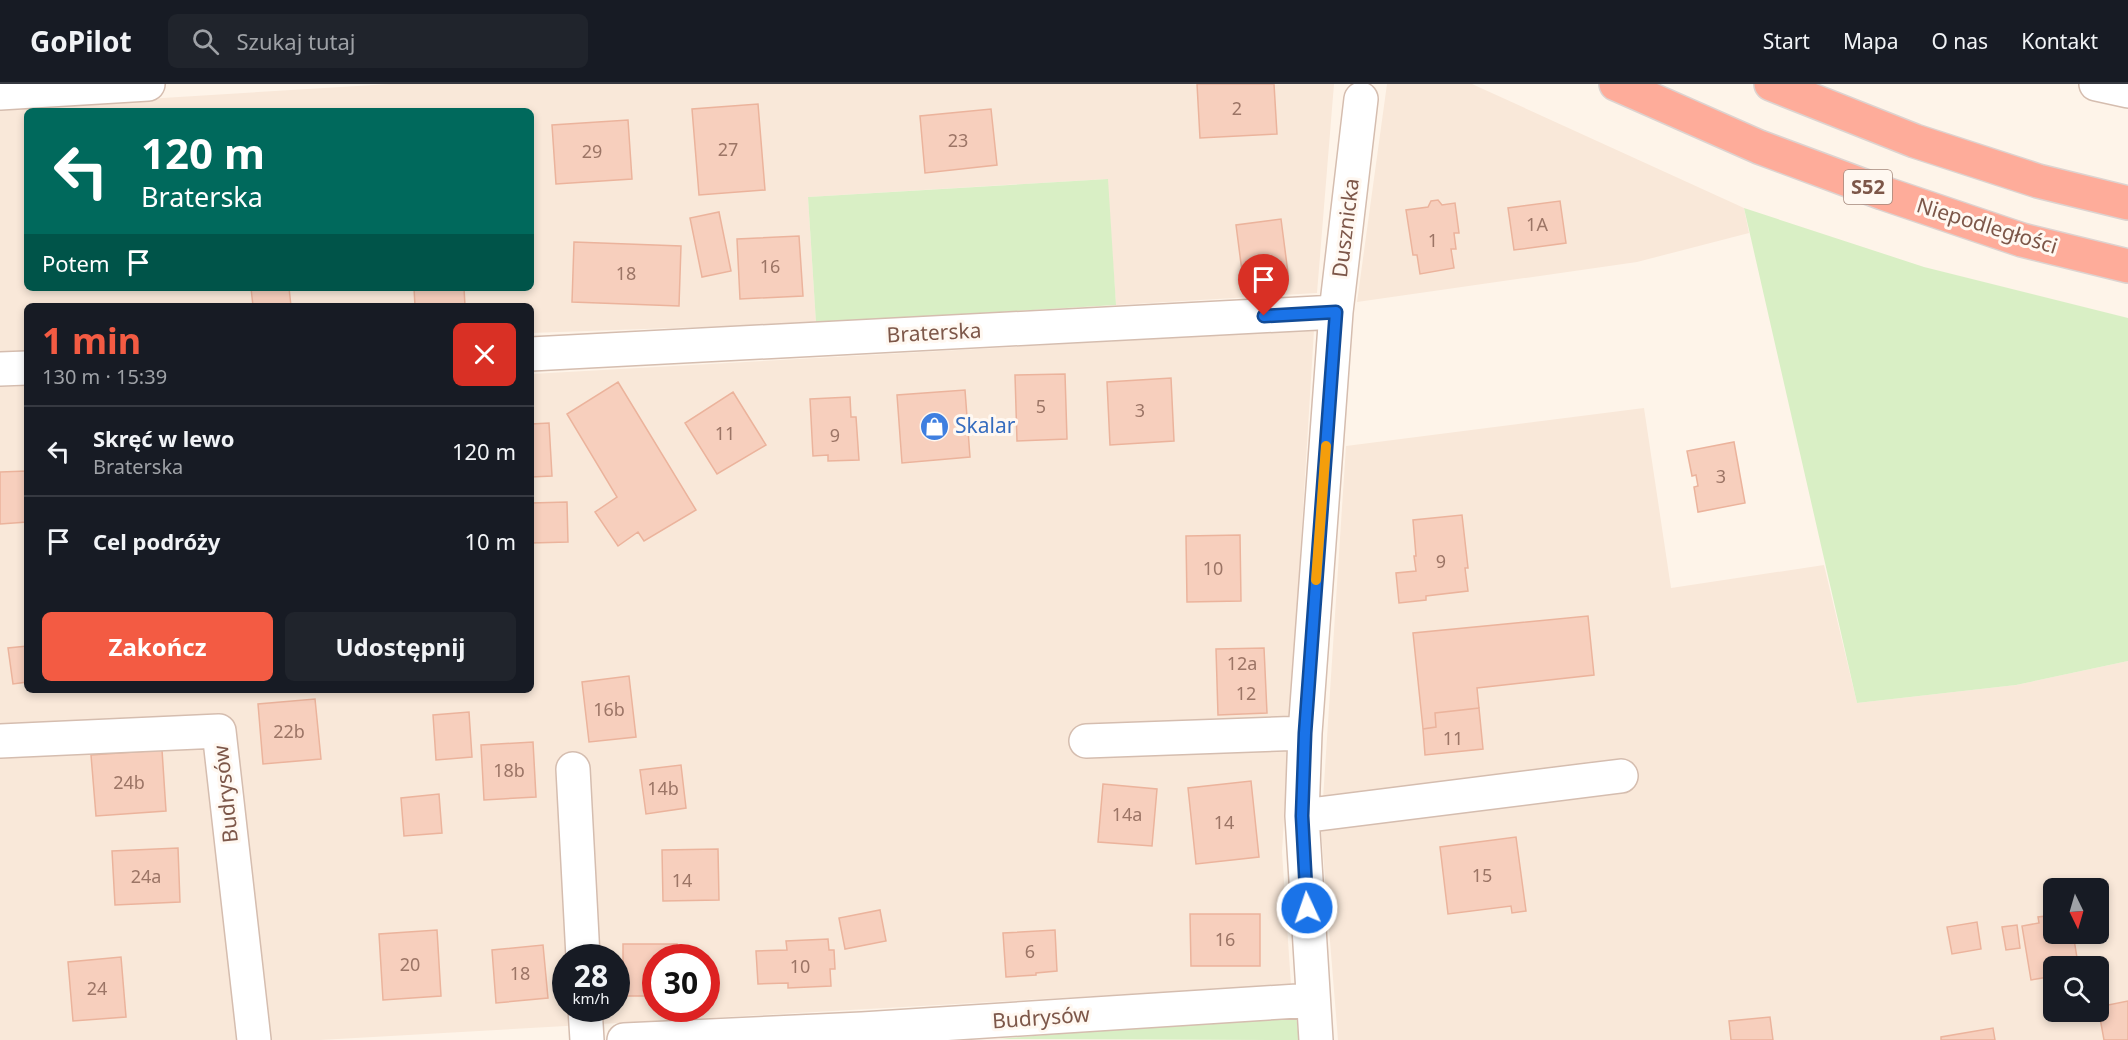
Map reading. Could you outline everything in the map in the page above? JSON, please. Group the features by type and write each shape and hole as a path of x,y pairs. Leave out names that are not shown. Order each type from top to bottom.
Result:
{"highway":[{"name":"Niepodległości","path":"1616,84 1759,147 1883,193 2022,240 2128,266"},
{"path":"1771,84 1916,141 2038,181 2128,203"}],"street":[{"path":"0,93 147,84"},
{"path":"2096,84 2128,91"},
{"name":"Dusznicka","path":"1316,1040 1302,816 1305,733 1336,312 1361,99"},
{"name":"Braterska","path":"534,354 1336,312"},
{"path":"0,369 24,368"},
{"name":"Budrysów","path":"0,741 219,731 254,1040"},
{"path":"1086,741 1305,733"},
{"path":"573,769 582,944"},
{"path":"1302,816 1621,776"},
{"name":"Budrysów","path":"624,1040 862,1029 1313,1000"},
{"path":"586,1022 587,1040"}],"shaded area":[{"path":"390,84 1334,84 1317,293 1116,305 1107,179 808,197 816,323 534,333 534,303 24,303 24,351 0,352 0,108"},
{"path":"1387,84 1472,84 1744,208 1749,233 1637,262 1357,302"},
{"path":"1314,330 1282,852 1291,985 720,1017 720,944 642,944 642,1022 320,1040 0,1040 0,387 24,386 24,693 534,693 534,374"},
{"path":"1644,408 1671,588 1824,565 1857,703 2016,685 2128,661 2128,1040 1338,1040 1321,830 1346,446"}],"green space":[{"path":"1108,179 1116,305 816,323 808,197"},
{"path":"1744,208 1924,267 2128,318 2128,661 2016,685 1857,703"},
{"path":"1296,1014 1299,1040 998,1039"}],"building":[{"path":"1197,84 1274,84 1277,134 1200,138"},
{"path":"758,104 765,190 699,195 692,109"},
{"path":"991,109 997,165 925,173 920,116"},
{"path":"628,120 632,179 556,184 552,125"},
{"path":"1438,200 1442,205 1455,203 1459,233 1454,233 1456,249 1451,249 1454,268 1420,274 1417,255 1413,255 1406,210 1428,207 1431,201"},
{"path":"1560,201 1566,243 1514,250 1508,208"},
{"path":"719,212 731,271 702,277 690,218"},
{"path":"1281,219 1288,273 1243,279 1236,225"},
{"path":"799,236 803,296 740,299 737,239"},
{"path":"574,242 681,246 679,306 572,302"},
{"path":"251,291 289,291 291,303 253,303"},
{"path":"414,291 464,291 465,303 415,303"},
{"path":"1065,374 1067,439 1017,441 1015,375"},
{"path":"1171,378 1174,441 1110,445 1107,382"},
{"path":"618,382 696,510 644,541 638,532 618,546 595,512 617,497 567,414"},
{"path":"965,390 970,457 902,463 897,395"},
{"path":"733,392 766,445 717,474 685,423"},
{"path":"850,397 851,417 856,417 859,460 828,461 828,455 813,456 810,399"},
{"path":"549,423 552,476 534,477 534,424"},
{"path":"1734,442 1745,503 1698,512 1694,487 1698,486 1696,475 1692,476 1687,451"},
{"path":"24,471 24,522 0,524 0,472"},
{"path":"567,502 568,542 534,543 534,503"},
{"path":"1462,515 1468,568 1465,568 1468,591 1426,596 1426,600 1399,603 1396,573 1416,571 1413,520"},
{"path":"1240,535 1241,601 1187,602 1186,536"},
{"path":"1588,616 1594,675 1477,688 1479,708 1435,713 1436,727 1423,729 1413,633"},
{"path":"24,646 24,682 13,684 8,648"},
{"path":"1264,648 1267,713 1218,715 1216,649"},
{"path":"629,676 636,737 589,742 582,682"},
{"path":"315,699 321,759 263,764 258,704"},
{"path":"1479,708 1483,749 1425,755 1423,729 1436,727 1435,713"},
{"path":"469,712 472,757 436,760 433,715"},
{"path":"533,742 536,797 484,800 481,745"},
{"path":"162,750 166,811 96,816 91,755"},
{"path":"681,765 686,808 646,814 640,770"},
{"path":"1251,781 1259,857 1196,864 1188,788"},
{"path":"1103,784 1157,789 1152,846 1098,842"},
{"path":"439,794 442,833 404,836 401,798"},
{"path":"1516,837 1526,911 1512,913 1511,906 1448,914 1440,847"},
{"path":"178,848 180,902 115,905 112,851"},
{"path":"718,849 719,900 663,901 662,850"},
{"path":"880,910 886,941 845,949 839,918"},
{"path":"1190,914 1260,914 1260,966 1191,966"},
{"path":"2043,916 2043,944 2075,944 2077,956 2043,956 2043,978 2031,980 2022,926 2039,923 2038,917"},
{"path":"1977,922 1981,949 1952,954 1947,927"},
{"path":"2017,925 2020,948 2006,950 2002,927"},
{"path":"437,930 441,996 383,1000 379,934"},
{"path":"1055,930 1057,971 1006,977 1003,933"},
{"path":"828,939 829,950 834,950 835,969 830,969 831,986 788,988 788,983 758,984 756,951 787,950 786,941"},
{"path":"630,944 642,944 642,996 630,996"},
{"path":"543,945 548,998 496,1003 492,950"},
{"path":"121,957 126,1017 73,1021 68,962"},
{"path":"2128,1001 2128,1040 2104,1040 2101,1022 2109,1022 2109,1005"},
{"path":"1770,1017 1773,1040 1731,1040 1729,1021"},
{"path":"1993,1028 1995,1040 1941,1040 1941,1037"}],"slow traffic":[{"path":"1316,580 1326,446"}],"place":[{"name":"Skalar","path":"934,426"}],"route":[{"path":"1264,316 1336,312 1305,733 1302,816 1307,908"}]}
